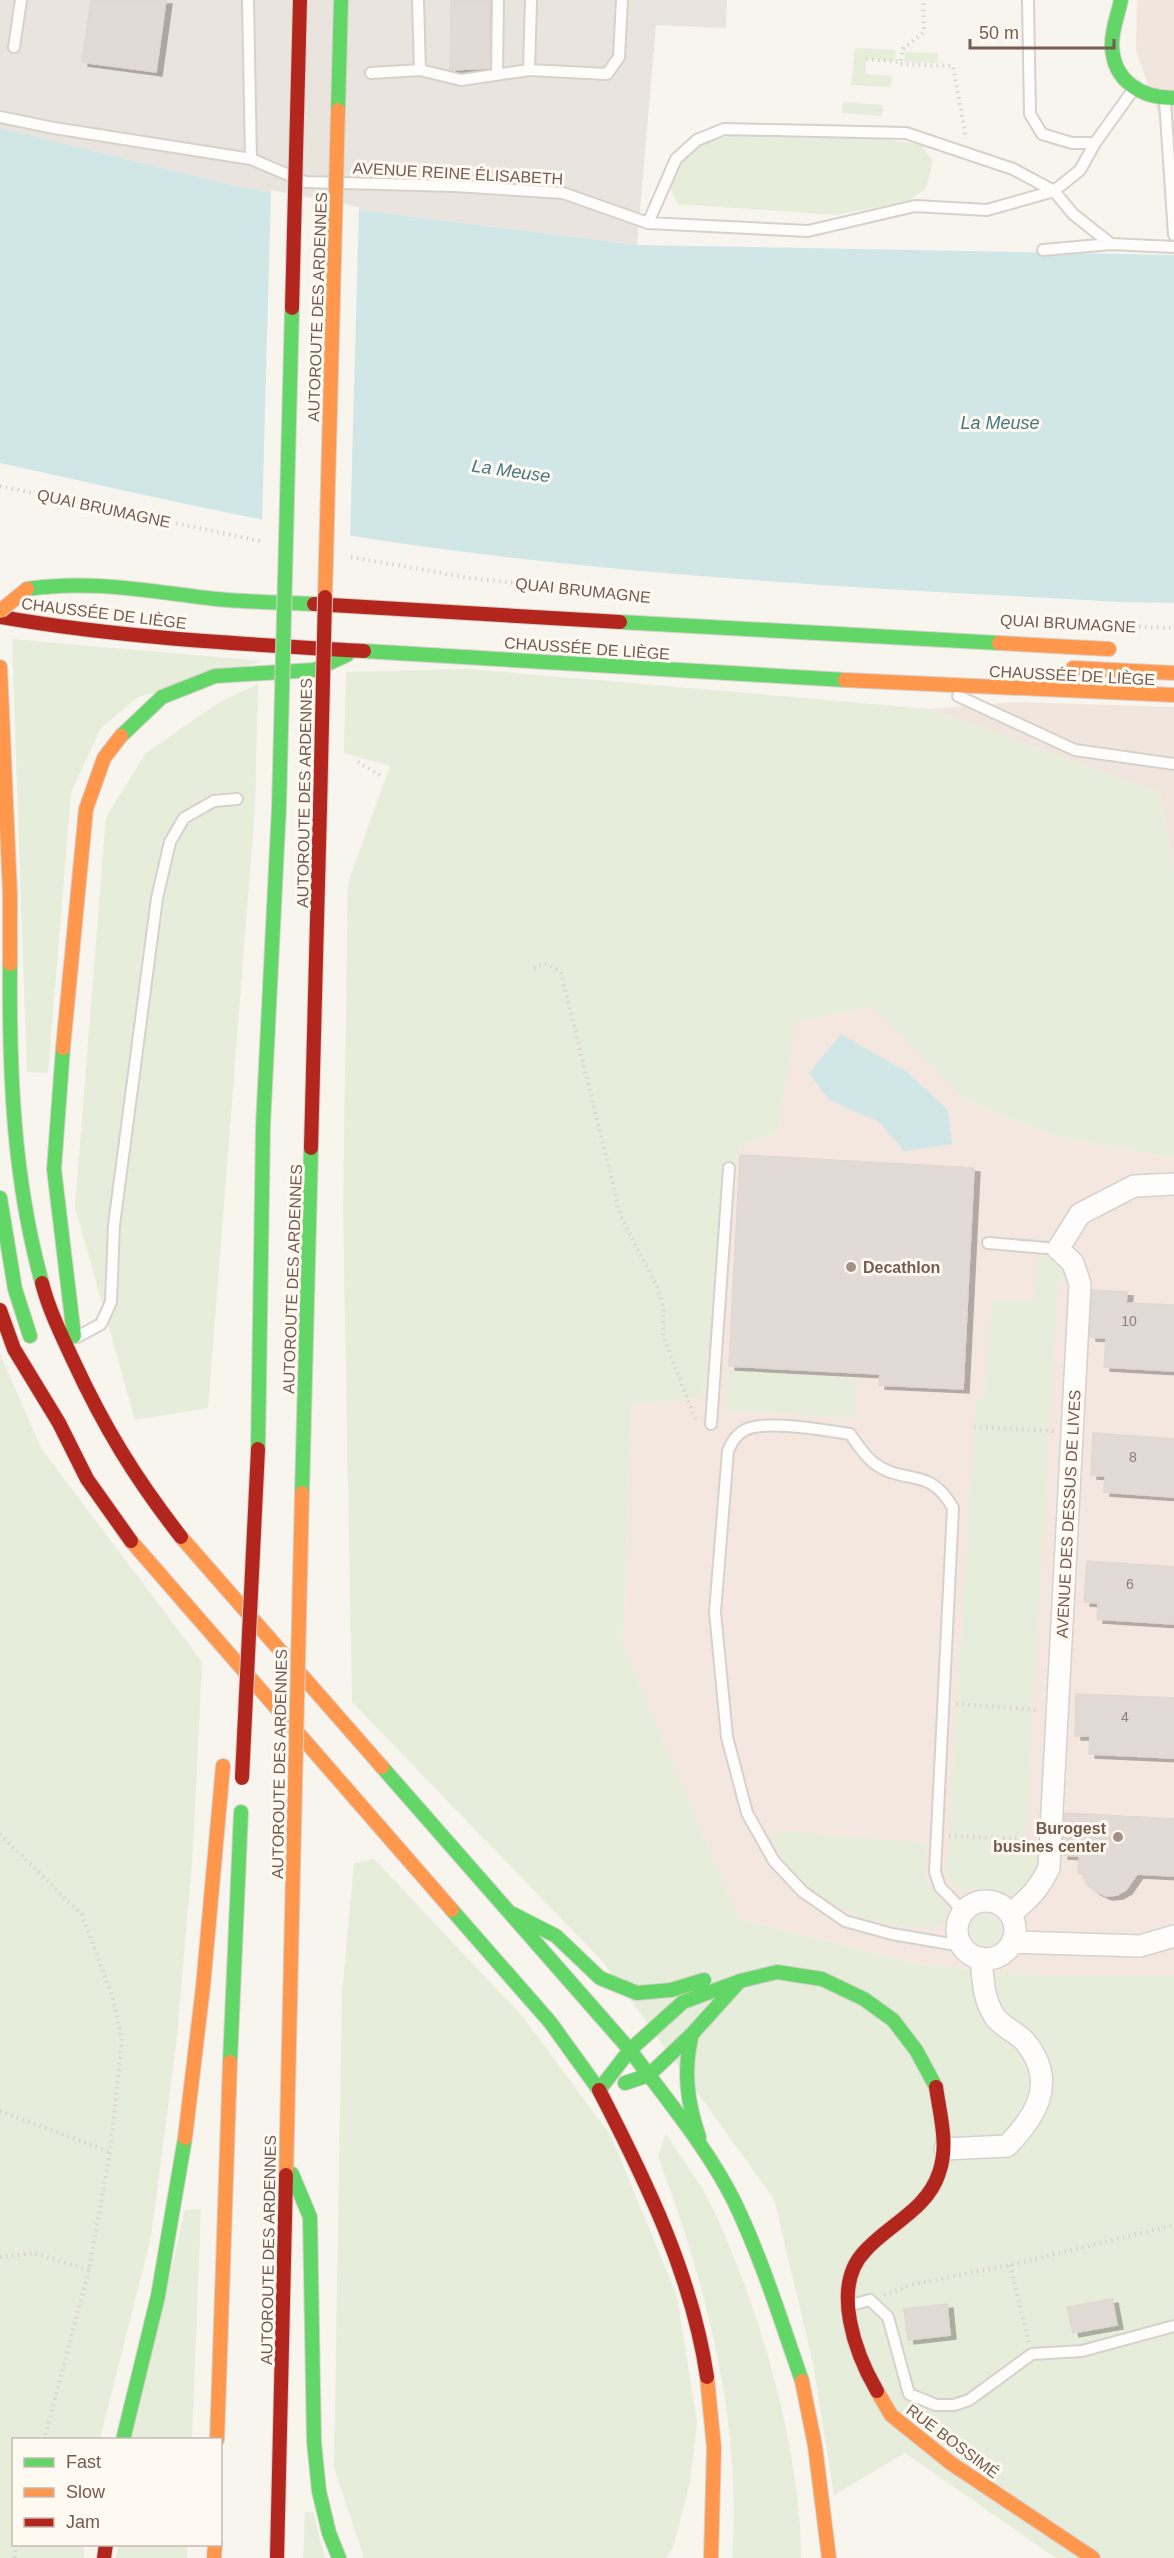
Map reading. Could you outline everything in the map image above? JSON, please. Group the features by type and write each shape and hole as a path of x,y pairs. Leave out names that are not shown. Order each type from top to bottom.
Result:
{"main road":[{"name":"AUTOROUTE DES ARDENNES","path":"218,2438 223,2229 258,1449 263,1126 279,807 300,0"},
{"name":"AUTOROUTE DES ARDENNES","path":"277,2558 341,0"},
{"path":"1121,0 1112,47 1121,80 1133,89 1170,98"},
{"path":"0,611 27,589 50,584 231,599 1127,650"},
{"name":"CHAUSSÉE DE LIÈGE","path":"0,596 33,602"},
{"name":"CHAUSSÉE DE LIÈGE","path":"0,617 64,628 183,640 933,685 1174,695"},
{"path":"269,624 340,628"},
{"path":"79,1376 54,1169 86,809 104,759 130,725 162,696 215,676 314,670 357,650"},
{"path":"0,668 10,894 9,1048 15,1140 30,1240 48,1305 79,1376 99,1417 134,1476 180,1536 630,2050 706,2154 733,2200 754,2247 802,2381 814,2445 829,2558"},
{"name":"CHAUSSÉE DE LIÈGE","path":"1055,668 1174,673"},
{"path":"245,1327 263,1126"},
{"path":"0,1197 15,1289 33,1345"},
{"path":"0,1310 14,1349 59,1423 87,1479 120,1528 159,1576 550,2022 599,2091 644,2174 678,2260 700,2334 712,2414 711,2558"},
{"path":"41,1367 59,1423"},
{"path":"229,1612 230,1576"},
{"path":"226,1671 228,1635"},
{"path":"123,2438 158,2296 181,2171 204,1975 223,1760"},
{"path":"513,1914 556,1936 600,1978 637,1993 671,1990 704,1980 740,1981"},
{"name":"RUE BOSSIMÉ","path":"740,1981 777,1972 822,1979 864,1999 893,2020 916,2050 935,2083 945,2149 939,2174 928,2194 905,2219 864,2251 848,2286 848,2306 861,2363 891,2415 952,2464 1093,2558"},
{"path":"599,2091 630,2050 683,2002 740,1981"},
{"path":"599,2091 650,2075 692,2034 740,1981"},
{"path":"692,2034 686,2054 685,2094 706,2154"},
{"path":"286,2161 309,2217 314,2442 319,2491 329,2533 339,2558"},
{"path":"699,2524 713,2479"},
{"path":"821,2558 825,2532"}],"street":[{"path":"1058,1248 1080,1214 1134,1186 1174,1184"},
{"name":"AVENUE DES DESSUS DE LIVES","path":"1010,1914 1029,1900 1041,1886 1049,1868 1080,1284 1073,1263 1058,1248"},
{"path":"983,1900 1002,1906 1010,1914 1015,1932 1012,1942 998,1956 981,1958 969,1954 962,1946 957,1927 963,1911 974,1903 983,1900"},
{"path":"1012,1942 1140,1946 1174,1936"},
{"path":"945,2149 1007,2146 1029,2124 1042,2092 1041,2070 1027,2043 996,2018 985,1994 981,1958"}],"lane":[{"path":"14,47 21,0"},
{"path":"248,0 251,159"},
{"path":"418,0 420,70"},
{"path":"497,75 498,0"},
{"path":"529,70 531,0"},
{"path":"371,73 420,70 461,80 529,70 607,74 619,57 622,0"},
{"path":"1028,0 1030,114 1034,124 1042,134 1056,140 1095,143"},
{"path":"1054,191 1080,170 1095,143 1133,89"},
{"path":"1170,98 1174,236"},
{"name":"AVENUE REINE ÉLISABETH","path":"0,117 54,128 251,159 305,182 455,186 563,193 648,223 808,231 915,206 987,210 1054,191"},
{"path":"648,223 676,159 697,140 724,129 906,132 1013,169 1054,191 1073,214 1111,244"},
{"path":"1043,250 1111,244 1174,247"},
{"path":"933,685 1075,750 1174,764"},
{"path":"74,1339 101,1324 111,1302 115,1213 157,898 170,842 184,818 214,801 237,799"},
{"path":"711,1424 729,1167"},
{"path":"988,1243 1058,1248"},
{"path":"962,1946 892,1934 845,1921 803,1892 774,1861 747,1813 727,1737 715,1612 728,1451 732,1441 750,1428 768,1426 850,1434 874,1463 886,1470 928,1482 943,1490 953,1508 935,1872 940,1887 963,1911"},
{"path":"848,2306 870,2300 888,2318 909,2394 936,2405 954,2405 969,2400 1032,2354 1082,2351 1174,2326"}],"path":[{"path":"900,63 903,47 924,32 923,0"},
{"path":"867,59 952,66 968,154"},
{"name":"QUAI BRUMAGNE","path":"0,486 262,542"},
{"name":"QUAI BRUMAGNE","path":"343,556 470,578 619,594"},
{"name":"QUAI BRUMAGNE","path":"1109,625 1174,628"},
{"path":"358,762 380,775"},
{"path":"534,968 542,963 547,964 561,973 563,978 621,1217 658,1289 663,1306 663,1336 696,1422"},
{"path":"974,1426 1073,1432"},
{"path":"943,1703 1020,1709"},
{"path":"0,1834 82,1914 113,1998 122,2039 110,2152 89,2270 44,2438"},
{"path":"936,1835 1021,1839"},
{"path":"0,2111 110,2152"},
{"path":"870,2300 910,2285 1010,2265 1174,2225"},
{"path":"0,2257 34,2253 89,2270"},
{"path":"1010,2265 1032,2354"}],"shaded area":[{"path":"0,0 727,0 726,28 656,25 637,245 359,210 232,185 0,128"},
{"path":"1137,0 1174,0 1174,183 1160,118 1136,50"},
{"path":"1015,702 1174,707 1174,871 1160,793 930,709"},
{"path":"871,1005 965,1100 1051,1135 1174,1158 1174,1976 1043,1976 922,1965 739,1919 623,1645 631,1405 702,1396 739,1146 777,1133 795,1022"}],"green space":[{"path":"855,48 896,50 895,61 866,59 865,74 892,76 891,87 851,85"},
{"path":"905,52 938,53 937,63 904,62"},
{"path":"843,102 883,105 882,116 842,113"},
{"path":"731,135 879,138 922,145 933,162 926,188 909,201 836,215 678,204 670,187 686,157 699,147"},
{"path":"12,639 263,661 138,697 101,728 71,792 48,1073 27,1072"},
{"path":"469,669 930,709 1160,793 1174,871 1174,1158 1051,1135 965,1100 871,1006 796,1022 777,1133 739,1146 702,1397 631,1405 623,1645 739,1919 922,1965 1043,1976 1174,1976 1174,2558 1056,2558 905,2453 834,2495 813,2363 774,2199 604,1963 352,1702 343,1209 348,883 390,766 344,753 346,672"},
{"path":"258,684 255,807 208,1408 135,1420 75,1207 106,817 145,754 218,703"},
{"path":"1037,1256 1058,1264 1066,1272 1070,1283 1058,1282 1025,1843 1040,1845 1039,1871 1021,1892 961,1889 950,1882 943,1865 948,1864 977,1398 985,1398 992,1300 1034,1301"},
{"path":"0,1354 41,1448 202,1662 193,1849 177,2037 151,2237 100,2438 12,2438 12,2546 84,2546 84,2558 0,2558"},
{"path":"729,1370 857,1378 855,1418 726,1410"},
{"path":"778,1831 927,1843 926,1877 931,1888 944,1903 946,1913 943,1919 936,1927 916,1927 879,1922 844,1910 828,1901 786,1864 773,1838"},
{"path":"374,1859 523,2017 611,2136 677,2296 697,2422 690,2482 673,2548 666,2558 364,2558 334,2468 342,1994 354,1863"},
{"path":"986,1914 997,1919 1002,1930 997,1941 986,1946 975,1941 970,1930 975,1919"},
{"path":"666,2134 710,2203 728,2242 760,2330 774,2376 794,2470 801,2558 732,2558 734,2506 726,2404 705,2303 658,2156"},
{"path":"201,2209 192,2438 131,2438 185,2210"},
{"path":"305,2512 313,2512 325,2558 303,2558"},
{"path":"118,2546 188,2546 187,2558 116,2558"}],"water":[{"name":"La Meuse","path":"0,128 232,185 359,210 637,245 1174,255 1174,603 934,592 748,580 470,553 283,524 0,463"},
{"path":"841,1034 907,1072 948,1110 952,1144 904,1151 879,1122 829,1100 809,1073"}],"pier":[{"path":"271,190 359,207 350,538 262,522"}],"building":[{"path":"91,0 166,0 156,72 82,62"},
{"path":"451,0 490,0 490,68 450,70"},
{"name":"Decathlon","path":"740,1155 974,1168 963,1389 879,1385 880,1374 729,1366"},
{"path":"1092,1290 1127,1292 1126,1303 1174,1305 1174,1371 1104,1367 1106,1338 1090,1337"},
{"path":"1093,1433 1174,1439 1174,1497 1104,1492 1105,1476 1091,1475"},
{"path":"1087,1561 1174,1567 1174,1624 1097,1619 1098,1603 1084,1602"},
{"path":"1076,1694 1174,1698 1174,1758 1089,1754 1090,1736 1075,1736"},
{"name":"Burogest busines center","path":"1065,1813 1174,1819 1174,1876 1137,1874 1126,1890 1117,1895 1106,1896 1095,1891 1086,1884 1084,1874 1078,1873 1079,1856 1062,1855"},
{"path":"1112,2299 1117,2325 1073,2333 1067,2307"},
{"path":"947,2304 950,2335 908,2340 904,2309"}],"traffic: fast":[{"path":"338,110 341,0"},
{"path":"1121,0 1112,41 1118,70 1124,79 1141,91 1151,95 1174,98"},
{"path":"279,807 292,308"},
{"path":"27,589 51,586 98,586 228,600 314,604"},
{"path":"620,622 999,643"},
{"path":"364,651 845,680"},
{"path":"121,736 162,697 215,676 314,670 347,655"},
{"path":"258,1449 263,1126 279,807"},
{"path":"10,964 10,1044 19,1164 32,1244 42,1283"},
{"path":"63,1048 54,1169 74,1336"},
{"path":"302,1493 311,1148"},
{"path":"0,1198 15,1289 30,1336"},
{"path":"382,1767 630,2050"},
{"path":"230,2062 241,1812"},
{"path":"452,1910 550,2022 599,2090"},
{"path":"513,1914 556,1936 600,1978 637,1993 671,1990 704,1980"},
{"path":"599,2090 630,2050 683,2002 740,1981 777,1972 822,1979 864,1999 893,2020 916,2050 936,2087"},
{"path":"625,2083 649,2075 692,2034 738,1983"},
{"path":"692,2034 687,2073 689,2099 699,2137"},
{"path":"630,2050 699,2142 734,2201 762,2268 802,2381"},
{"path":"123,2438 158,2296 185,2138"},
{"path":"292,2174 310,2217 314,2442 319,2491 329,2533 339,2558"}],"traffic: slow":[{"path":"325,597 338,110"},
{"path":"0,611 27,589"},
{"path":"999,643 1109,649"},
{"path":"0,667 10,894 10,964"},
{"path":"1073,668 1174,673"},
{"path":"845,680 1174,695"},
{"path":"63,1048 86,809 104,758 121,736"},
{"path":"294,1827 302,1493"},
{"path":"181,1537 382,1767"},
{"path":"131,1541 452,1910"},
{"path":"185,2138 203,1987 223,1766"},
{"path":"286,2175 294,1827"},
{"path":"217,2438 230,2062"},
{"path":"707,2377 714,2448 711,2558"},
{"path":"802,2381 815,2446 829,2558"},
{"path":"877,2391 891,2415 952,2464 1093,2558"},
{"path":"214,2558 215,2546"}],"traffic: jam":[{"path":"292,308 300,0"},
{"path":"320,807 325,597"},
{"path":"314,604 620,622"},
{"path":"0,617 136,635 364,651"},
{"path":"311,1148 320,807"},
{"path":"42,1283 60,1331 109,1430 149,1494 181,1537"},
{"path":"0,1310 14,1349 59,1423 87,1479 131,1541"},
{"path":"242,1778 258,1449"},
{"path":"877,2391 861,2359 850,2321 849,2283 855,2266 865,2251 917,2207 926,2197 939,2173 944,2141 936,2087"},
{"path":"599,2090 634,2159 679,2265 700,2339 707,2377"},
{"path":"277,2558 286,2175"},
{"path":"104,2558 106,2546"}],"place":[{"name":"Decathlon","path":"851,1267"},
{"name":"Burogest busines center","path":"1118,1837"}]}
